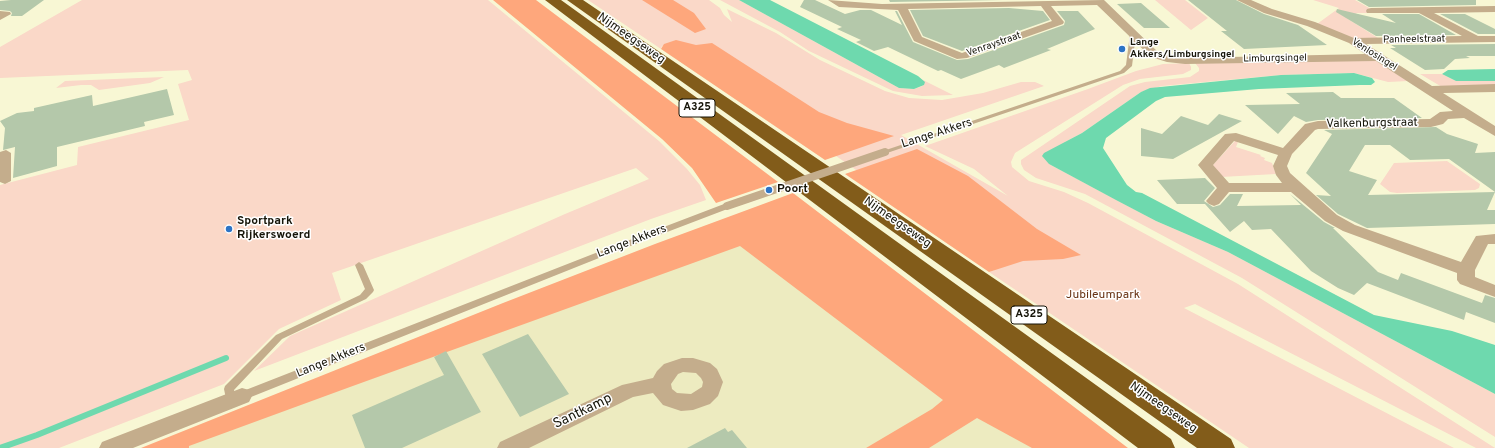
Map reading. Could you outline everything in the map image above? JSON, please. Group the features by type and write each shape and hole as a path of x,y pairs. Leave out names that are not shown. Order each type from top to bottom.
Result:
{"highway":[{"name":"Nijmeegseweg","path":"552,0 1160,448"},
{"name":"Nijmeegseweg","path":"574,0 1220,448"}],"street":[{"path":"832,0 839,4 845,5 902,6 1044,4 1099,1"},
{"name":"Venlosingel","path":"1242,0 1268,12 1311,24 1353,41 1495,132"},
{"name":"Limburgsingel","path":"1099,1 1155,55 1167,59 1190,61 1380,57"},
{"name":"Venraystraat","path":"902,6 918,39 957,56 963,56 1059,22 1044,4"},
{"name":"Panheelstraat","path":"1371,11 1495,9"},
{"name":"Panheelstraat","path":"1421,10 1476,39"},
{"path":"0,14 6,14 0,17"},
{"name":"Panheelstraat","path":"1353,41 1495,39"},
{"path":"1429,90 1495,88"},
{"name":"Valkenburgstraat","path":"1466,270 1349,228 1331,218 1283,175 1280,166 1286,153 1306,130 1318,125 1431,123 1438,121 1445,115 1467,114"},
{"path":"1225,188 1205,165 1230,137 1236,137 1286,153"},
{"path":"0,155 6,153 5,182"},
{"path":"1214,201 1225,188 1295,187"},
{"path":"1495,238 1482,239 1466,270 1466,280 1495,291"},
{"name":"Santkamp","path":"508,448 629,390 661,384"},
{"name":"Lange Akkers","path":"110,448 237,398"}],"lane":[{"name":"Lange Akkers","path":"237,398 596,256 727,206 1122,72 1129,66 1133,34"},
{"path":"237,398 229,389 279,337 363,297 370,290 359,265"}],"shaded area":[{"path":"493,0 536,0 778,182 716,203 692,168 662,139"},
{"path":"642,0 673,0 694,13 706,29 695,33"},
{"path":"739,0 770,0 918,76 925,82 924,85 914,89 899,88"},
{"path":"676,40 696,45 712,43 819,112 847,123 894,136 825,160 661,49 664,44"},
{"path":"1495,69 1495,81 1456,81 1442,74 1448,70"},
{"path":"1354,73 1372,78 1375,82 1371,85 1259,89 1165,97 1156,101 1106,138 1103,148 1127,185 1136,192 1142,193 1374,315 1452,331 1495,345 1495,394 1228,252 1156,221 1116,200 1049,164 1042,156 1044,153 1082,133 1141,92 1150,88 1281,75"},
{"path":"917,149 968,176 1037,229 1081,255 1063,259 1023,261 989,272 845,174"},
{"path":"793,193 1128,448 1032,448 977,418 929,448 866,448 932,409 943,400 740,246 189,446 189,448 141,448 503,303 655,244"},
{"path":"752,225 1035,448 158,448"}],"green space":[{"name":"Sportpark Rijkerswoerd","path":"82,0 488,0 659,141 687,169 700,185 706,200 651,219 254,371 290,336 565,214 649,179 636,168 332,273 341,300 279,329 224,384 59,448 0,448 0,185 77,165 78,147 189,120 178,84 192,80 188,70 0,78 0,47"},
{"name":"Jubileumpark","path":"588,0 709,0 720,8 724,15 732,22 727,9 776,33 820,60 885,91 909,98 942,100 983,93 1021,82 1035,82 1042,85 1044,86 901,135 1008,196 974,169 925,146 1136,71 1163,64 1189,63 1191,70 1183,74 1140,79 1123,85 1015,153 1011,162 1012,167 1029,181 1064,192 1088,203 1238,284 1495,448 1476,448 1195,304 1184,308 1454,448 1249,448 989,272 997,269 829,151 662,46 661,49"},
{"path":"720,0 739,0 899,88 914,89 920,87 924,85 923,80 953,95 922,96 893,91 809,51 780,32"},
{"path":"1155,0 1185,0 1208,18 1191,30"},
{"path":"1313,0 1355,0 1378,13 1357,13 1348,19 1381,40 1358,40 1317,24 1339,8"},
{"path":"1374,60 1408,81 1388,82 1354,73 1281,75 1162,86 1141,92 1082,133 1065,142 1049,164 1156,221 1228,252 1495,394 1495,437 1242,278 1085,194 1036,178 1024,170 1021,164 1021,160 1130,86 1145,82 1190,77 1199,71 1199,68 1195,63"},
{"path":"1420,74 1442,74 1456,81 1495,81 1495,87 1442,87"},
{"path":"164,77 150,83 99,90 91,85 56,88 65,81"},
{"path":"1235,141 1238,142 1236,147 1261,155 1260,156 1265,158 1264,160 1272,163 1276,174 1221,177 1211,167"},
{"path":"1447,161 1480,184 1479,188 1475,190 1397,193 1390,192 1380,184 1394,163"}],"building":[{"path":"44,0 22,16 11,16 12,13 10,11 0,10 0,1"},
{"path":"804,0 815,0 845,14 860,10 871,10 902,25 895,11 897,11 913,42 957,60 968,59 1064,25 1065,21 1057,11 1078,11 1095,29 1047,49 1051,50 1004,68 999,65 961,79 941,70 938,71 888,47 874,51 856,42 861,40 837,29 842,27 800,7"},
{"path":"889,0 1003,0 890,2"},
{"path":"1188,0 1236,0 1264,14 1298,25 1327,45 1244,49 1221,31 1227,31"},
{"path":"1357,0 1476,0 1476,5 1369,7"},
{"path":"1141,3 1170,28 1144,28 1117,4"},
{"path":"1009,8 1043,11 1050,20 962,51 923,36 910,10"},
{"path":"1337,9 1396,23 1382,14 1419,14 1456,35 1376,36 1336,12"},
{"path":"1440,14 1465,14 1495,29 1495,34 1478,34"},
{"path":"1495,44 1495,56 1466,56 1470,58 1455,59 1444,69 1425,70 1390,48 1396,48 1391,45"},
{"path":"167,89 174,115 144,122 145,126 57,147 57,166 13,178 15,147 3,150 5,128 0,121 17,113 34,111 34,108 92,95 93,106"},
{"path":"1333,92 1341,98 1394,98 1422,118 1318,120 1306,122 1294,116 1278,134 1245,105 1300,104 1286,93"},
{"path":"1219,114 1242,121 1173,159 1141,156 1141,128 1162,134 1181,116 1208,125"},
{"path":"1436,127 1447,134 1478,144 1475,153 1495,152 1495,192 1487,210 1495,210 1495,224 1367,228 1338,214 1316,195 1331,196 1306,173 1332,134 1324,130","holes":["1365,145 1390,145 1410,160 1449,159 1495,192 1368,195 1377,180 1349,171"]},
{"path":"1205,178 1215,188 1204,201 1213,207 1220,205 1230,194 1243,194 1237,206 1301,205 1290,194 1324,222 1335,228 1333,228 1378,272 1398,280 1401,273 1482,303 1485,295 1495,298 1495,323 1466,312 1464,320 1367,283 1354,295 1338,288 1311,271 1271,229 1252,230 1244,221 1230,232 1205,204 1177,204 1157,180"},
{"path":"528,334 569,394 520,417 482,354"},
{"path":"446,351 481,412 402,448 365,448 352,415 444,375 434,357"},
{"path":"725,428 728,432 732,430 747,448 687,448"}],"waterway":[{"path":"0,448 37,435 226,358"}],"place":[{"name":"Lange Akkers/Limburgsingel","path":"1122,49"},
{"name":"Poort","path":"769,190"},
{"name":"Sportpark Rijkerswoerd","path":"229,229"}]}
